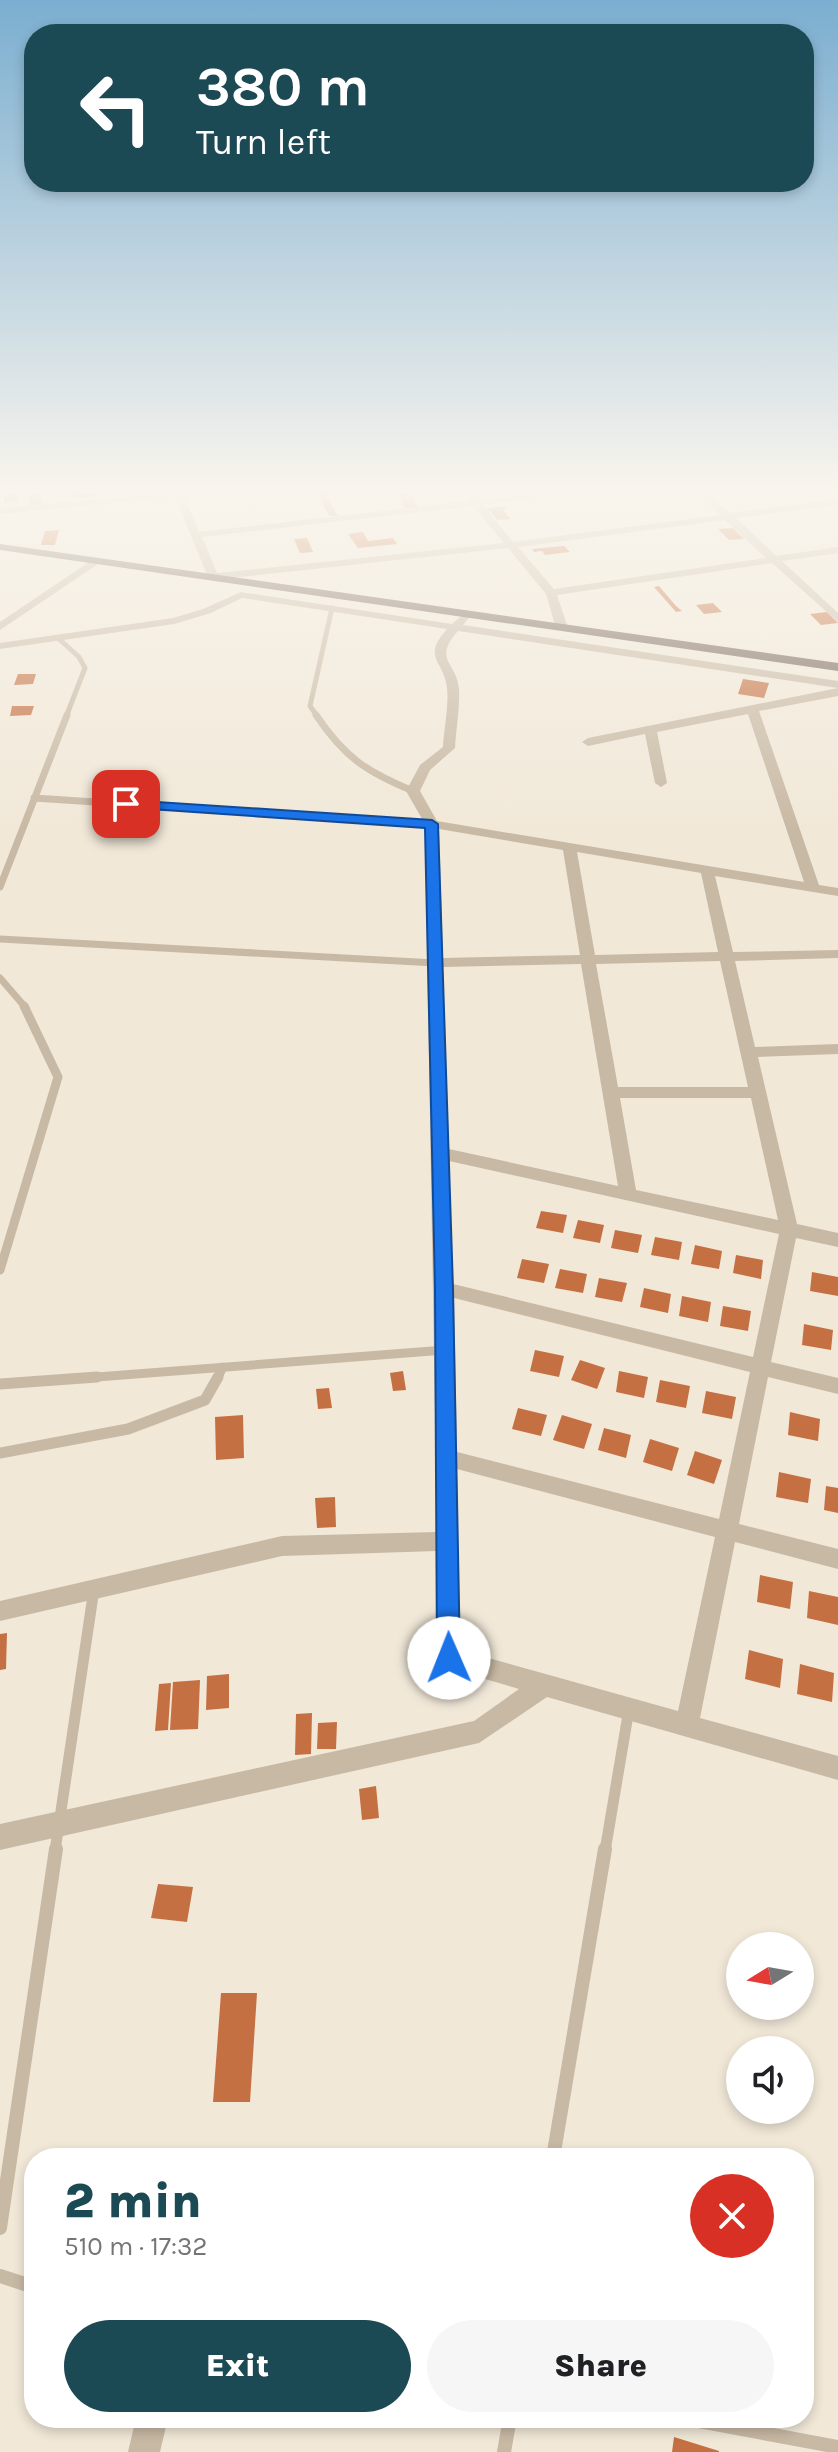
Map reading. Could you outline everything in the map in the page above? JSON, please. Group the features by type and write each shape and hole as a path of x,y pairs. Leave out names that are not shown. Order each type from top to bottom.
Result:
{"main road":[{"path":"388,602 838,667"}],"street":[{"path":"0,627 36,602"},
{"path":"0,646 174,621 225,602"},
{"path":"293,602 838,685"},
{"path":"554,602 562,628"},
{"path":"467,614 443,641 439,657 453,686 449,748 425,768 413,791 432,824 444,1289 449,1658 838,1768"},
{"path":"588,742 838,692"},
{"path":"752,709 813,888"},
{"path":"650,729 661,783"},
{"path":"432,824 838,892"},
{"path":"569,847 628,1194"},
{"path":"687,1725 789,1229 707,870"},
{"path":"435,963 838,954"},
{"path":"748,1052 838,1049"},
{"path":"611,1093 758,1092"},
{"path":"440,1153 838,1240"},
{"path":"444,1289 838,1386"},
{"path":"446,1458 838,1559"},
{"path":"0,1611 282,1546 447,1541"},
{"path":"0,1837 479,1731 544,1685"},
{"path":"144,2452 150,2428"}],"lane":[{"path":"332,608 310,706 331,737 370,773 413,791"},
{"path":"0,887 85,668 79,657 59,639"},
{"path":"34,798 432,824"},
{"path":"0,939 435,963"},
{"path":"0,978 26,1008 58,1077 0,1270"},
{"path":"0,1384 445,1350"},
{"path":"0,1453 128,1429 205,1400 223,1367"},
{"path":"0,2228 94,1589"},
{"path":"555,2148 629,1709"},
{"path":"0,2276 24,2284"},
{"path":"504,2452 508,2428"},
{"path":"736,2428 838,2447"}],"building":[{"path":"668,602 673,602 682,611 676,612"},
{"path":"713,603 722,612 704,614 696,605"},
{"path":"827,612 838,623 821,625 810,614"},
{"path":"18,674 36,674 33,684 14,685"},
{"path":"743,679 769,683 764,698 738,694"},
{"path":"12,706 34,706 31,715 10,716"},
{"path":"541,1211 567,1215 563,1233 536,1228"},
{"path":"578,1220 604,1225 600,1243 573,1238"},
{"path":"615,1230 642,1235 638,1253 611,1248"},
{"path":"655,1237 682,1242 679,1260 651,1255"},
{"path":"695,1245 722,1251 719,1269 691,1264"},
{"path":"736,1255 763,1260 761,1279 733,1273"},
{"path":"522,1259 549,1264 544,1283 517,1278"},
{"path":"560,1269 587,1274 583,1293 555,1288"},
{"path":"812,1272 838,1277 838,1296 810,1291"},
{"path":"599,1278 627,1283 622,1302 595,1297"},
{"path":"644,1288 671,1294 668,1313 640,1307"},
{"path":"682,1296 711,1302 708,1322 679,1316"},
{"path":"723,1306 751,1311 748,1331 720,1326"},
{"path":"804,1324 833,1330 831,1350 802,1345"},
{"path":"535,1350 564,1356 559,1377 530,1371"},
{"path":"580,1360 605,1368 597,1389 571,1380"},
{"path":"403,1371 406,1390 393,1391 390,1373"},
{"path":"619,1371 648,1377 644,1398 616,1392"},
{"path":"660,1380 690,1386 686,1408 656,1402"},
{"path":"329,1388 332,1408 318,1409 316,1389"},
{"path":"706,1391 736,1397 732,1419 702,1413"},
{"path":"518,1408 547,1415 541,1436 512,1429"},
{"path":"790,1412 820,1419 818,1441 788,1435"},
{"path":"243,1415 244,1458 216,1460 215,1417"},
{"path":"562,1415 592,1424 584,1449 553,1440"},
{"path":"604,1428 631,1435 626,1458 598,1450"},
{"path":"650,1439 679,1448 672,1471 643,1462"},
{"path":"695,1451 722,1460 714,1484 687,1475"},
{"path":"779,1472 811,1479 808,1503 776,1497"},
{"path":"826,1486 838,1488 838,1513 824,1510"},
{"path":"335,1497 336,1527 317,1528 315,1498"},
{"path":"760,1575 793,1582 790,1609 757,1602"},
{"path":"809,1591 838,1597 838,1625 807,1618"},
{"path":"7,1633 6,1669 0,1670 0,1634"},
{"path":"749,1650 783,1659 780,1688 745,1679"},
{"path":"800,1664 834,1673 832,1702 797,1694"},
{"path":"229,1674 229,1708 206,1710 207,1676"},
{"path":"200,1680 198,1729 170,1730 173,1682"},
{"path":"171,1683 168,1730 155,1731 159,1684"},
{"path":"312,1713 311,1754 295,1755 296,1714"},
{"path":"337,1722 336,1749 317,1749 318,1723"},
{"path":"376,1786 379,1818 362,1820 359,1789"},
{"path":"158,1884 193,1887 187,1922 151,1918"},
{"path":"221,1993 257,1993 250,2102 213,2102"},
{"path":"674,2437 719,2451 719,2452 672,2452"}],"route":[{"path":"126,804 432,824 444,1289 449,1658"}]}
